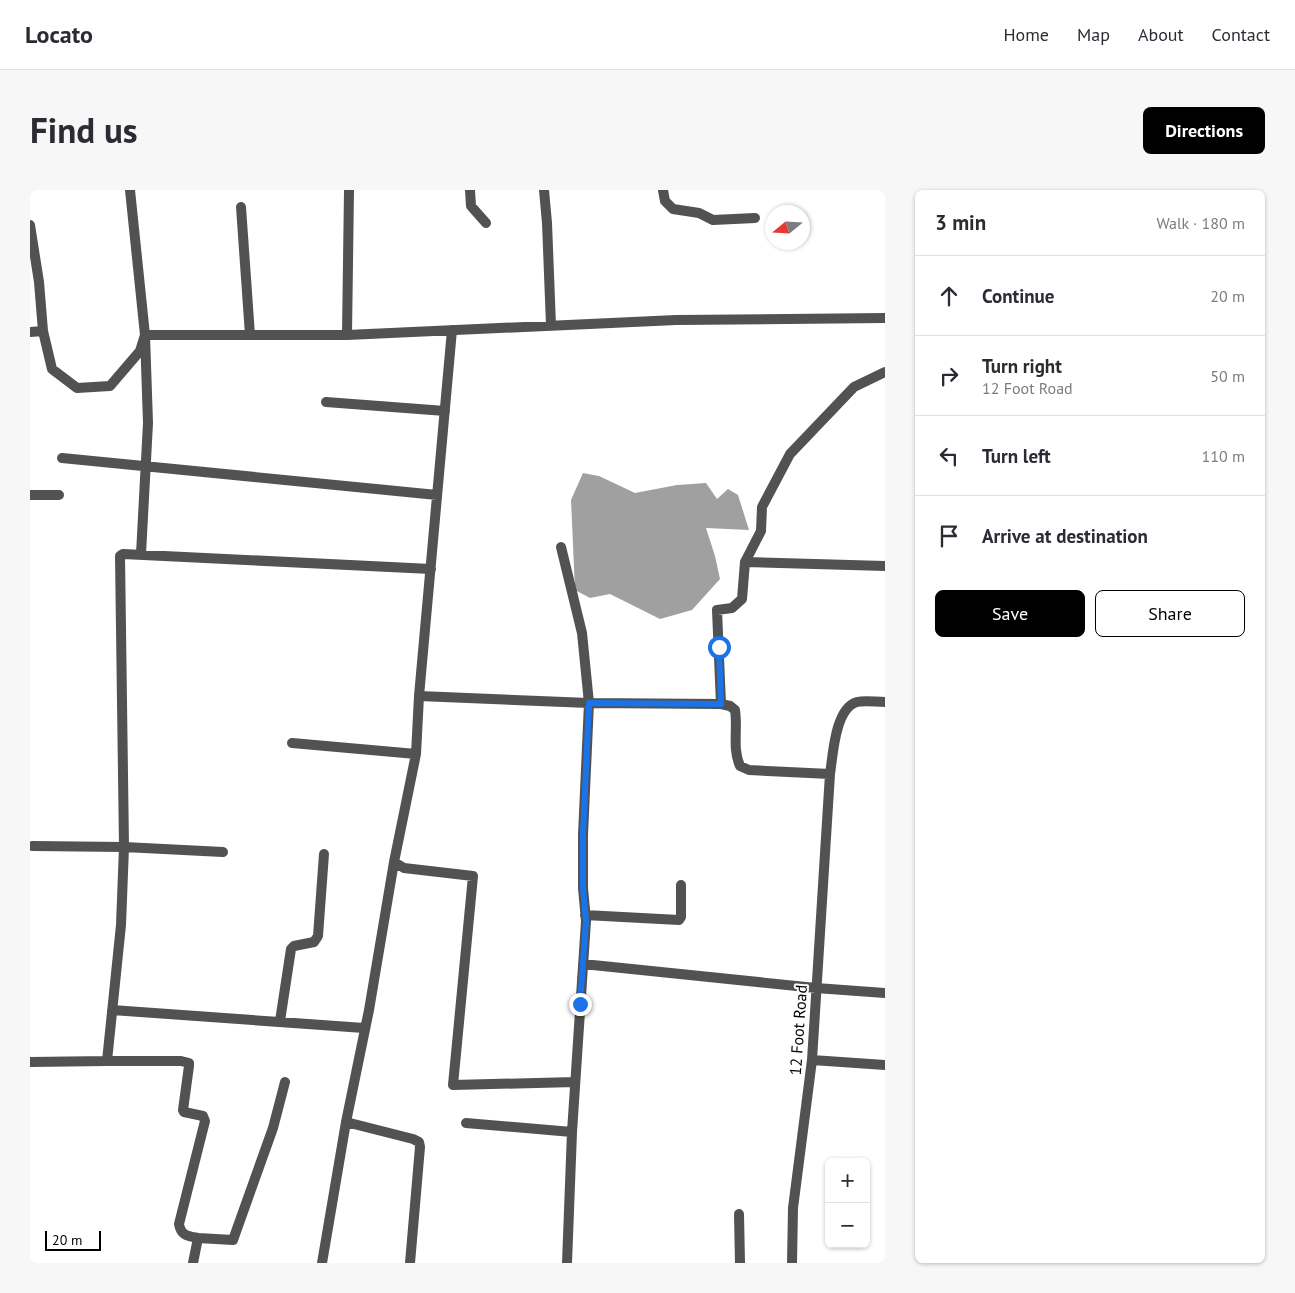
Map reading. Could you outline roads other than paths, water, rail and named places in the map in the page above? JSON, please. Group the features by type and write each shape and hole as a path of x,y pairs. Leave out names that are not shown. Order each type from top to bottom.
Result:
{"street":[{"path":"130,190 145,335 148,423 141,554"},
{"path":"347,335 349,190"},
{"path":"470,190 472,206 486,223"},
{"path":"544,190 551,325"},
{"path":"663,190 665,201 673,209 699,213 713,220 755,218"},
{"path":"241,206 250,335"},
{"path":"30,225 39,282 43,331 52,369 77,388 110,386 140,351 145,335"},
{"path":"145,335 347,335 676,320 885,318"},
{"path":"322,1263 346,1122 369,1010 394,862 416,754 430,569 452,330"},
{"path":"30,332 43,331"},
{"path":"721,704 718,610 732,608 742,599 745,562 761,531 762,507 790,454 854,387 885,372"},
{"path":"326,402 444,411"},
{"path":"62,458 437,495"},
{"path":"30,495 59,495"},
{"path":"561,547 582,633 589,703 583,834 585,915 572,1132 567,1263"},
{"path":"107,1061 121,925 124,847 120,556 127,553 430,569"},
{"path":"745,562 885,566"},
{"path":"420,696 589,703 721,704 730,706 735,710 737,722 736,756 740,766 749,770 830,774"},
{"name":"12 Foot Road","path":"792,1263 793,1208 812,1060 830,798 830,774 839,721 847,709 856,702 885,702"},
{"path":"292,743 416,754"},
{"path":"32,846 124,847 223,852"},
{"path":"280,1021 291,950 294,946 314,942 318,936 324,854"},
{"path":"394,862 404,868 472,876 453,1085 575,1082"},
{"path":"585,915 678,920 681,917 681,885"},
{"path":"583,964 816,988 885,993"},
{"path":"112,1010 364,1028"},
{"path":"30,1062 181,1060 188,1063 190,1066 183,1110 184,1112 203,1116 205,1121 179,1224 180,1231 184,1235 198,1238 233,1240 273,1128 285,1082"},
{"path":"812,1060 885,1064"},
{"path":"346,1122 413,1138 419,1142 410,1263"},
{"path":"466,1123 572,1132"},
{"path":"740,1214 740,1263"},
{"path":"194,1263 198,1238"}]}
